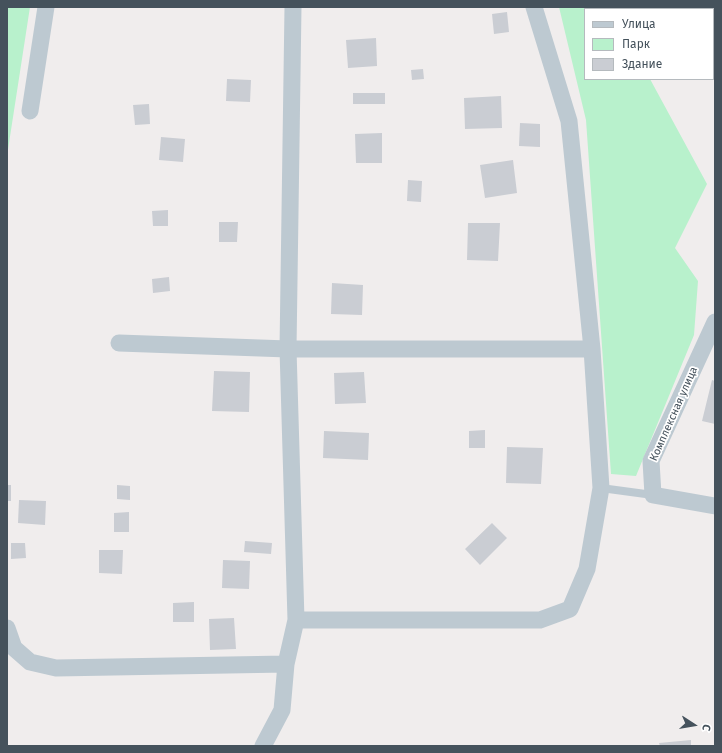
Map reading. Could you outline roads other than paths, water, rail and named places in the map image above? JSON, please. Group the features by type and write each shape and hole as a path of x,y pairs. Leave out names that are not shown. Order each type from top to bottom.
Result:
{"street":[{"path":"30,111 46,7"},
{"path":"263,746 282,710 286,664 296,620 288,349 293,7"},
{"path":"296,620 540,620 570,609 587,569 600,488 592,349 568,121 534,7"},
{"name":"Комплексная улица","path":"654,494 651,462 715,322"},
{"path":"119,343 288,349 592,349"},
{"path":"654,494 715,506"},
{"path":"7,628 14,648 30,662 56,668 286,664"}],"lane":[{"path":"600,488 654,494"}]}
